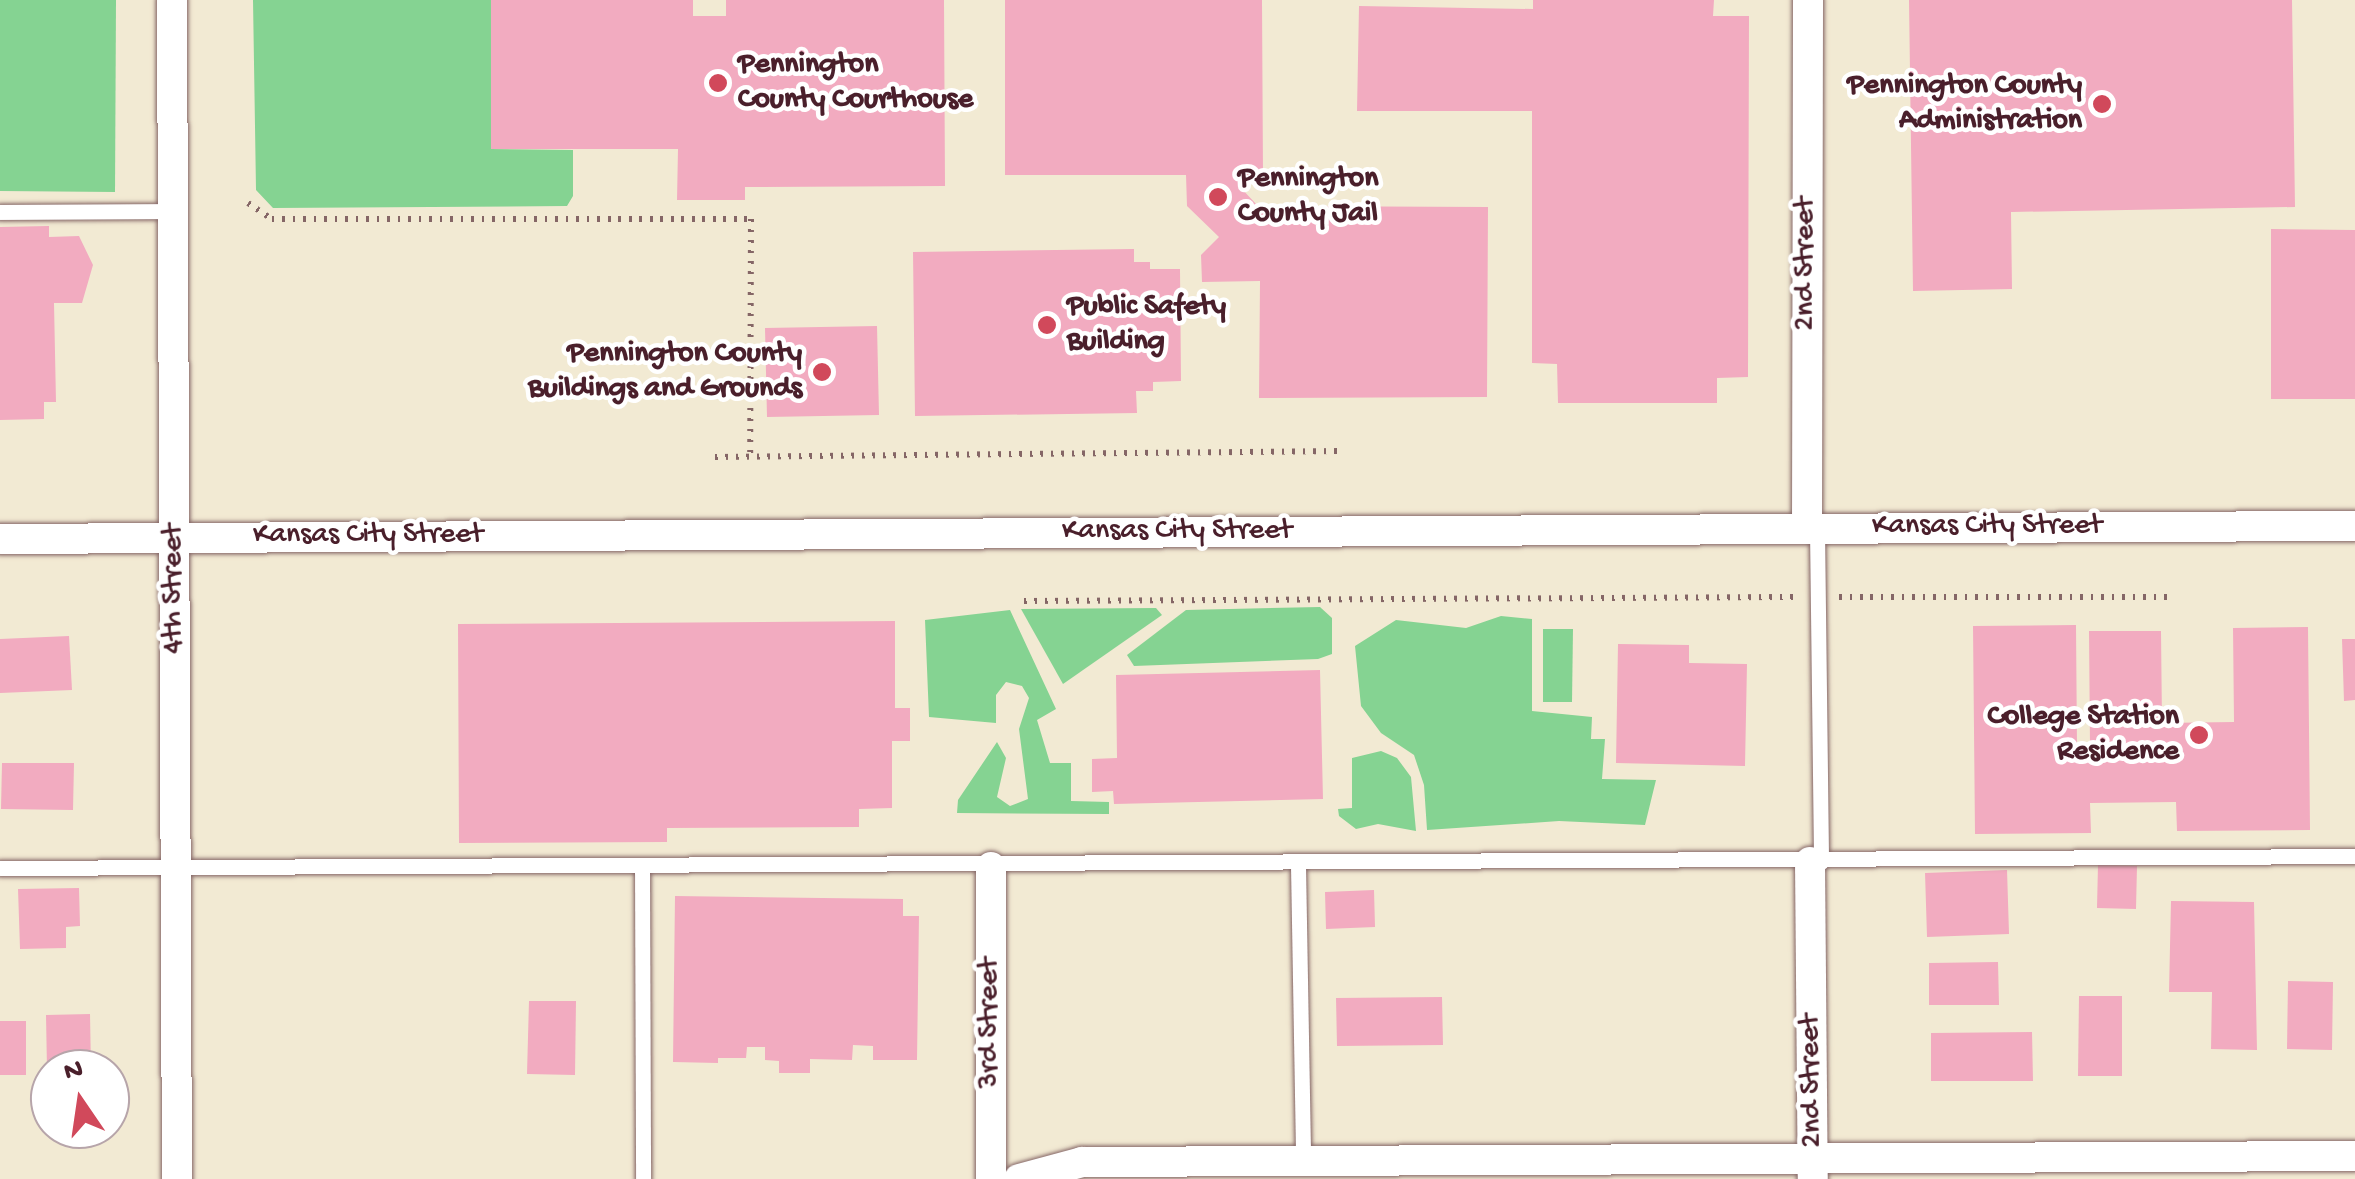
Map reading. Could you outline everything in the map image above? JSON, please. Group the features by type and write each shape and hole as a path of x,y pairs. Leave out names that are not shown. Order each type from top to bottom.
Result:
{"street":[{"name":"4th Street","path":"172,0 177,1179"},
{"name":"2nd Street","path":"1808,0 1812,528"},
{"name":"Kansas City Street","path":"0,539 2355,526"},
{"name":"2nd Street","path":"1814,1168 1816,862"},
{"name":"3rd Street","path":"991,867 991,1179"},
{"path":"1019,1179 1082,1162 1303,1160 1814,1168 2355,1156"}],"lane":[{"path":"0,212 174,211"},
{"path":"1812,528 1818,597 1816,862"},
{"path":"0,868 991,867 2355,856"},
{"path":"642,865 643,1179"},
{"path":"1298,865 1303,1160"}],"path":[{"path":"248,203 272,219 751,220 750,456"},
{"path":"714,457 1339,451"},
{"path":"1024,601 2173,596"}],"green space":[{"path":"0,0 116,0 115,192 0,191"},
{"path":"253,0 491,0 491,149 573,150 573,196 567,206 273,208 256,190"},
{"path":"1320,607 1332,618 1332,654 1318,659 1134,666 1127,655 1186,610"},
{"path":"1156,608 1162,615 1063,684 1021,609"},
{"path":"1010,610 1056,709 1037,720 1050,763 1071,763 1071,801 1109,802 1109,814 957,813 958,800 997,742 1006,758 997,797 1010,806 1028,799 1019,729 1029,698 1022,686 1006,682 996,695 996,723 929,717 925,620"},
{"path":"1501,616 1532,619 1532,711 1592,717 1591,739 1605,739 1602,779 1656,780 1645,825 1559,821 1427,830 1424,785 1414,755 1381,733 1361,706 1355,646 1396,620 1466,628"},
{"path":"1543,629 1573,629 1572,702 1543,702"},
{"path":"1381,751 1397,758 1411,777 1416,831 1378,824 1356,829 1339,816 1338,809 1352,808 1352,758"}],"building":[{"name":"Pennington County Courthouse","path":"491,0 693,0 693,16 726,16 726,0 944,0 945,186 745,187 745,200 677,200 678,149 491,149"},
{"name":"Pennington County Jail","path":"1005,0 1262,0 1263,176 1240,187 1258,206 1488,207 1487,397 1259,398 1260,281 1202,282 1201,255 1219,237 1187,206 1186,175 1005,175"},
{"path":"1533,0 1714,0 1713,16 1749,16 1748,377 1717,378 1717,403 1558,403 1557,364 1532,363 1532,111 1357,111 1359,6 1533,9"},
{"name":"Pennington County Administration","path":"1909,0 2292,0 2295,207 2011,212 2012,289 1913,291"},
{"path":"49,226 49,237 79,236 93,265 82,303 54,303 56,402 44,402 44,419 0,420 0,227"},
{"path":"2271,229 2355,230 2355,399 2271,399"},
{"name":"Public Safety Building","path":"1134,249 1134,262 1150,262 1150,269 1180,269 1181,381 1153,382 1153,391 1136,391 1137,413 915,416 913,252"},
{"name":"Pennington County Buildings and Grounds","path":"877,326 879,415 767,417 765,328"},
{"path":"895,621 895,708 910,708 910,741 892,741 892,808 859,809 859,827 667,828 667,842 459,843 458,624"},
{"name":"College Station Residence","path":"2076,625 2077,747 2090,746 2089,631 2161,631 2162,723 2234,722 2233,628 2308,627 2310,830 2177,831 2176,802 2090,803 2091,833 1975,834 1973,626"},
{"path":"69,636 72,690 0,693 0,639"},
{"path":"2342,639 2355,639 2355,700 2344,701"},
{"path":"1618,644 1689,645 1689,663 1747,664 1745,766 1616,763"},
{"path":"1320,670 1323,799 1114,804 1113,791 1092,792 1092,759 1117,758 1116,675"},
{"path":"2,763 74,763 73,810 1,809"},
{"path":"2098,865 2137,866 2136,909 2097,908"},
{"path":"2007,870 2009,934 1927,937 1925,873"},
{"path":"79,888 80,926 66,927 66,948 20,949 18,889"},
{"path":"1374,890 1375,927 1326,929 1325,892"},
{"path":"675,896 903,899 903,916 919,916 917,1060 873,1060 873,1046 853,1045 852,1060 810,1059 810,1073 779,1073 779,1061 765,1060 765,1047 747,1047 746,1058 718,1058 718,1063 673,1062"},
{"path":"2171,901 2254,902 2257,1050 2211,1049 2212,992 2169,992"},
{"path":"1998,962 1999,1005 1929,1005 1929,963"},
{"path":"2288,981 2333,982 2332,1050 2287,1049"},
{"path":"2079,996 2122,996 2122,1076 2078,1076"},
{"path":"1442,997 1443,1045 1337,1046 1336,998"},
{"path":"529,1001 576,1001 575,1075 527,1074"},
{"path":"90,1014 91,1049 47,1049 46,1015"},
{"path":"0,1021 26,1021 26,1075 0,1075"},
{"path":"2032,1032 2033,1081 1931,1081 1931,1033"}],"place":[{"name":"Pennington County Courthouse","path":"718,83"},
{"name":"Pennington County Administration","path":"2102,104"},
{"name":"Pennington County Jail","path":"1218,197"},
{"name":"Public Safety Building","path":"1047,325"},
{"name":"Pennington County Buildings and Grounds","path":"822,372"},
{"name":"College Station Residence","path":"2199,735"}]}
